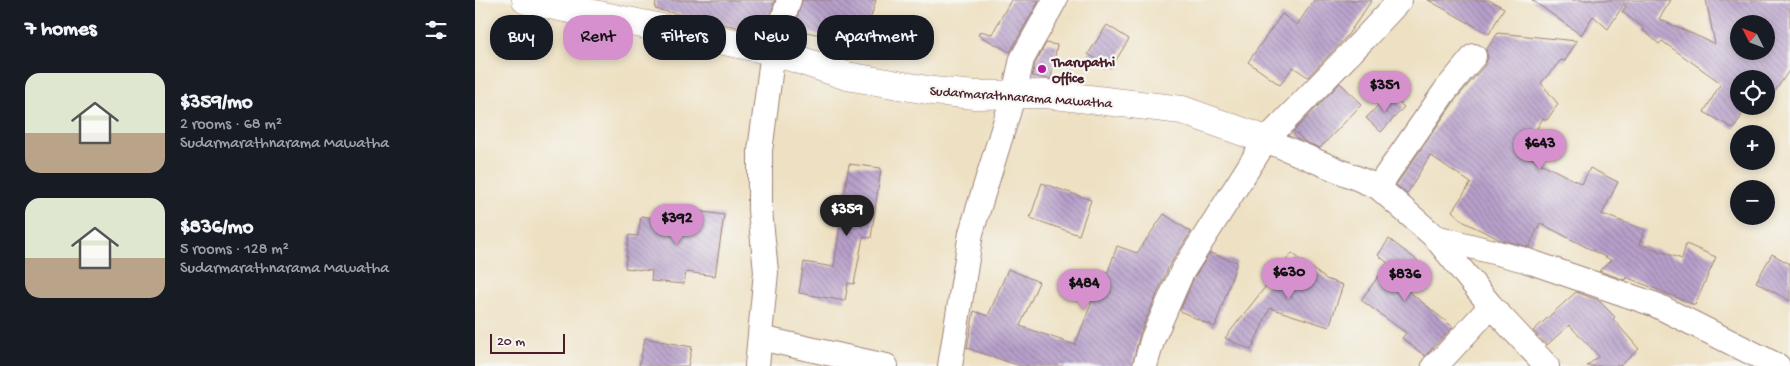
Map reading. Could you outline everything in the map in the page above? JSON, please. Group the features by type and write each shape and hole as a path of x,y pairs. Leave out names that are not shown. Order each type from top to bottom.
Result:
{"street":[{"name":"Sudarmarathnarama Mawatha","path":"532,0 736,43"},
{"path":"784,15 789,0"},
{"path":"950,366 971,234 1014,94 1022,59 1055,0"},
{"path":"1145,366 1153,338 1182,272 1266,140 1400,0"},
{"path":"1377,187 1445,91 1474,56"},
{"path":"757,366 766,272 760,210 760,151 772,60"},
{"name":"Sudarmarathnarama Mawatha","path":"800,60 847,76 967,94 1046,94 1182,110 1266,140"},
{"path":"1266,140 1377,187 1435,238 1491,306 1547,366"},
{"path":"1435,238 1525,260 1656,305 1778,366"},
{"path":"1434,366 1491,306"},
{"path":"761,338 886,366"}],"building":[{"path":"656,0 775,0 770,15 736,15 736,27 726,25 726,15 682,15 655,9"},
{"path":"802,0 876,0 872,15 817,15 817,34 807,32 807,15 798,15"},
{"path":"1011,0 1039,0 1010,52 978,35 980,31 992,34"},
{"path":"1314,0 1372,0 1347,36 1308,77 1293,67 1280,85 1248,62 1282,14 1297,25"},
{"path":"1428,0 1489,0 1504,8 1489,34"},
{"path":"1532,0 1671,0 1659,19 1715,44 1706,0 1790,0 1790,69 1775,92 1775,70 1730,70 1730,115 1742,115 1736,125 1730,125 1730,127 1704,112 1721,83 1662,41 1659,44 1643,30 1644,28 1622,12 1626,6 1624,4 1608,29 1593,16 1581,35"},
{"path":"1107,25 1129,39 1111,68 1088,54"},
{"path":"1498,33 1577,41 1565,61 1561,60 1541,83 1558,104 1547,120 1543,118 1522,154 1582,184 1590,168 1618,182 1602,214 1645,230 1639,244 1682,259 1686,244 1716,257 1695,305 1626,277 1625,280 1599,271 1611,260 1540,223 1529,247 1501,240 1464,222 1452,211 1471,183 1430,155 1407,194 1396,185 1456,99 1485,65 1488,58 1486,50"},
{"path":"1046,43 1057,45 1051,79 1032,76 1035,64"},
{"path":"1340,83 1362,104 1320,148 1305,142 1294,131"},
{"path":"1389,94 1404,107 1381,132 1366,118"},
{"path":"849,164 881,168 871,238 863,237 854,284 848,283 845,301 799,293 804,262 834,267"},
{"path":"1042,183 1091,200 1079,235 1030,218"},
{"path":"677,208 724,215 715,276 686,272 684,284 651,281 652,271 625,268 629,235 638,236 641,216 675,221"},
{"path":"1164,214 1191,232 1169,266 1140,333 1132,366 1020,366 967,348 974,311 988,316 1008,269 1039,282 1020,326 1075,345 1104,271 1108,272 1117,246 1137,253"},
{"path":"1389,239 1418,261 1402,282 1404,284 1402,286 1453,327 1425,356 1402,338 1406,333 1361,300 1388,263 1378,255"},
{"path":"1210,253 1237,262 1215,327 1180,311 1194,278"},
{"path":"1292,253 1326,279 1343,285 1329,327 1270,308 1251,350 1225,338"},
{"path":"1772,254 1790,264 1790,301 1756,282"},
{"path":"1576,292 1598,300 1615,317 1613,319 1639,349 1620,366 1587,366 1599,356 1569,325 1547,345 1533,331"},
{"path":"645,338 692,347 688,366 639,366"}],"place":[{"name":"Tharupathi Office","path":"1042,69"}]}
